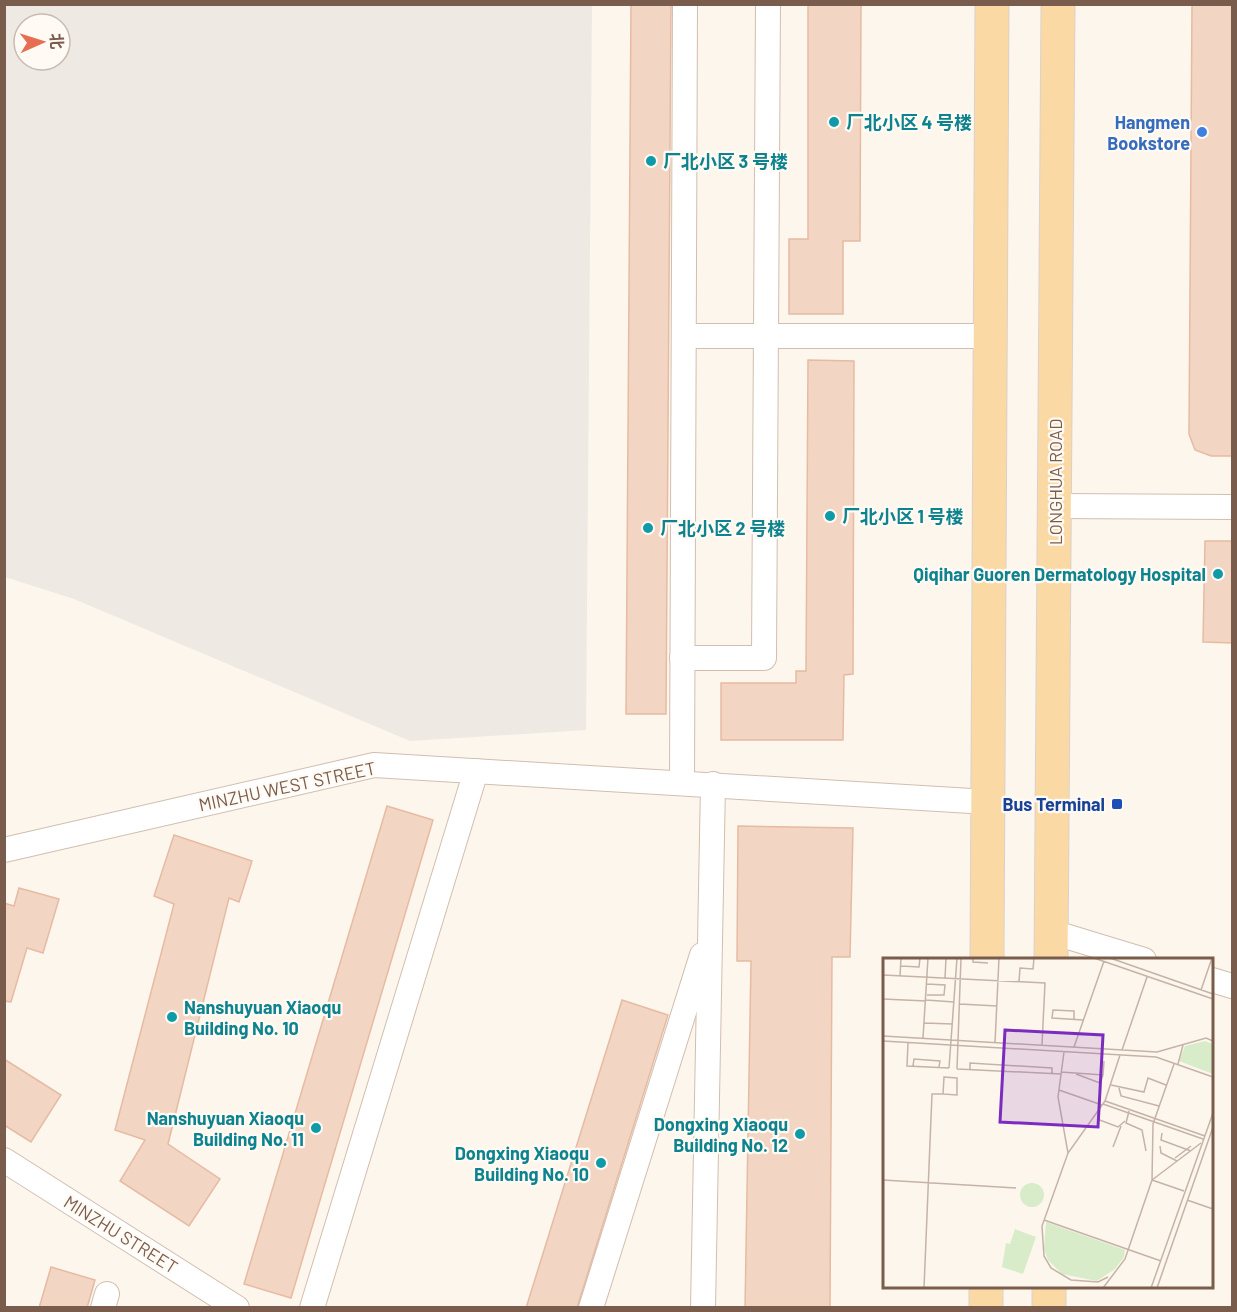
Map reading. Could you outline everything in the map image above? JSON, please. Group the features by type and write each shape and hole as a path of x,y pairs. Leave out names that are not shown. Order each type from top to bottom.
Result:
{"main road":[{"path":"987,958 992,4"},
{"name":"LONGHUA ROAD","path":"1052,946 1058,4"},
{"path":"986,1288 986,1308"},
{"path":"1049,1288 1049,1308"}],"street":[{"path":"682,782 686,4"},
{"path":"682,658 764,658 768,4"},
{"path":"684,336 990,336"},
{"path":"1055,506 1233,507"},
{"name":"MINZHU WEST STREET","path":"4,850 374,765 988,802"},
{"path":"312,1308 476,771"},
{"path":"703,1308 713,784"},
{"path":"591,1308 710,927"},
{"path":"1052,946 1131,958"},
{"path":"1213,980 1233,986"},
{"name":"MINZHU STREET","path":"4,1160 237,1308"}],"shaded area":[{"path":"5,4 592,5 586,730 410,741 74,599 5,577"}],"building":[{"path":"631,4 671,4 666,714 626,714"},
{"name":"厂北小区 4 号楼","path":"808,4 861,4 860,241 843,241 843,314 789,314 789,239 808,239"},
{"path":"1192,4 1233,4 1233,456 1211,456 1195,450 1189,434"},
{"name":"厂北小区 1 号楼","path":"808,360 854,361 853,674 844,675 843,740 721,740 721,683 796,683 796,671 806,671"},
{"name":"Qiqihar Guoren Dermatology Hospital","path":"1205,541 1233,541 1233,643 1203,642"},
{"name":"Nanshuyuan Xiaoqu Building No. 11","path":"387,806 433,820 291,1298 244,1284"},
{"name":"Dongxing Xiaoqu Building No. 12","path":"738,826 853,828 850,957 832,957 830,1308 745,1308 751,961 737,961"},
{"name":"Nanshuyuan Xiaoqu Building No. 10","path":"174,835 252,861 239,902 229,898 168,1144 220,1179 189,1226 120,1181 145,1140 115,1130 174,904 154,896"},
{"path":"19,888 59,899 43,953 27,948 11,1002 4,1001 4,903 14,906"},
{"name":"Dongxing Xiaoqu Building No. 10","path":"622,1000 668,1015 577,1308 526,1308"},
{"path":"4,1059 61,1095 31,1142 4,1125"},
{"path":"51,1267 95,1280 87,1308 39,1308"}],"place":[{"name":"厂北小区 4 号楼","path":"834,122"},
{"name":"Hangmen Bookstore","path":"1202,132"},
{"name":"厂北小区 3 号楼","path":"651,161"},
{"name":"厂北小区 1 号楼","path":"830,516"},
{"name":"厂北小区 2 号楼","path":"648,528"},
{"name":"Qiqihar Guoren Dermatology Hospital","path":"1218,574"},
{"name":"Bus Terminal","path":"1117,804"},
{"name":"Nanshuyuan Xiaoqu Building No. 10","path":"172,1017"},
{"name":"Nanshuyuan Xiaoqu Building No. 11","path":"316,1128"},
{"name":"Dongxing Xiaoqu Building No. 12","path":"800,1134"},
{"name":"Dongxing Xiaoqu Building No. 10","path":"601,1163"}]}
